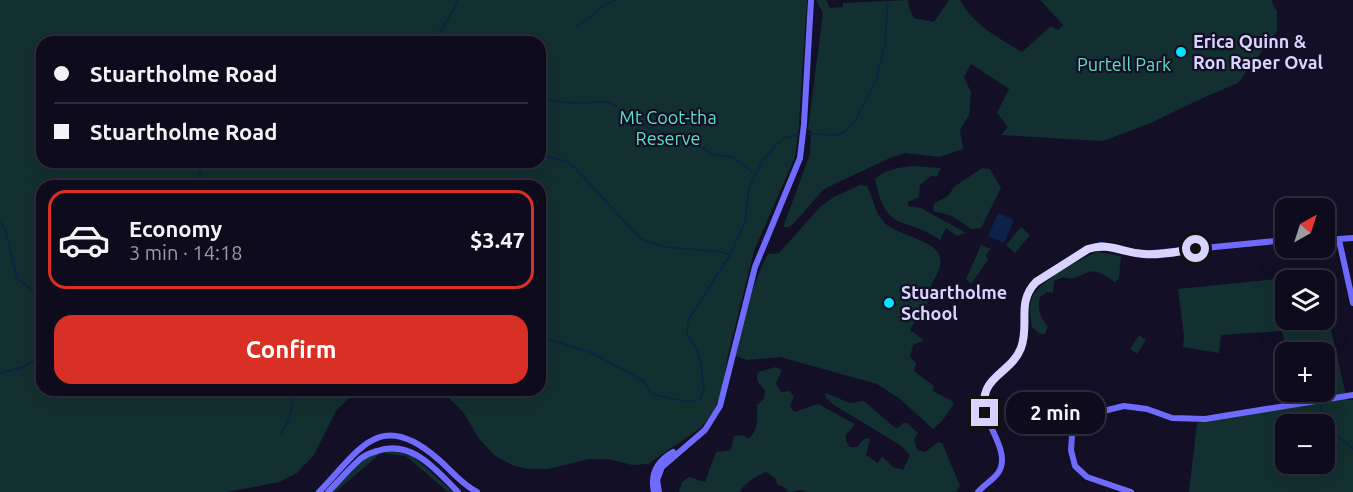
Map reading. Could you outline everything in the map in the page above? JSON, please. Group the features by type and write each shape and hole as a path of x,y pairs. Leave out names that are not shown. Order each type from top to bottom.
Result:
{"main road":[{"path":"656,489 662,467 705,430 720,406 755,267 796,171 804,128 811,0"},
{"path":"1335,240 1353,238"},
{"path":"1339,240 1353,303"},
{"path":"978,492 996,475 1002,463 1000,449 985,413 984,395 989,383 1014,358 1021,346 1025,329 1024,301 1030,288 1036,282 1088,249 1101,245 1143,254 1275,241"},
{"path":"1131,492 1087,477 1075,466 1071,450 1072,436 1077,426 1087,417 1105,409 1124,406 1147,409 1172,418 1205,419 1353,395"},
{"path":"319,492 361,446 376,437 385,436 405,438 420,445 460,481 477,492"},
{"path":"328,492 365,455 384,448 394,448 414,453 434,468 458,492"}],"green space":[{"name":"Mt Coot-tha Reserve","path":"0,0 807,0 795,157 754,251 728,355 721,394 714,410 702,427 648,464 632,465 608,459 589,459 548,469 527,469 512,465 494,455 480,440 463,412 447,396 546,396 546,180 36,180 36,396 352,396 336,411 314,455 297,473 279,482 228,492 0,492"},
{"name":"Purtell Park","path":"816,0 826,0 830,8 843,7 843,3 908,0 914,18 934,22 949,0 960,0 979,24 1022,52 1051,26 1058,30 1063,25 1040,0 1271,0 1277,11 1277,31 1238,83 1151,123 1103,141 1001,135 1008,127 997,113 1009,89 971,64 964,77 971,92 969,115 960,130 963,149 939,157 905,153 890,158 824,189 794,223 789,227 783,227 810,154 811,131 808,129 823,13"},
{"path":"913,166 941,168 937,176 931,176 920,185 919,197 908,202 908,206 921,208 966,233 957,236 946,228 940,240 928,232 898,221 885,209 875,179 893,169"},
{"path":"982,168 990,169 1001,188 981,228 971,229 952,216 934,211 935,203 948,196 954,187"},
{"path":"860,185 867,186 882,220 898,231 928,244 936,250 940,257 940,266 930,288 933,291 931,297 910,330 924,340 913,345 910,357 916,363 914,371 934,386 933,391 954,404 933,429 900,399 877,384 780,357 747,360 736,356 748,304 768,254 779,253 821,206"},
{"path":"1021,227 1030,235 1015,253 1006,245"},
{"path":"981,245 991,249 986,255 988,260 971,284 966,279"},
{"path":"1098,252 1121,256 1119,278 1115,282 1100,273 1088,272 1077,277 1063,277 1054,281 1053,293 1047,292 1040,297 1040,313 1048,326 1045,334 1040,334 1032,327 1030,312 1031,301 1036,292 1061,271"},
{"path":"1275,279 1275,330 1331,330 1334,342 1285,342 1282,331 1221,335 1219,353 1183,347 1184,336 1178,289"},
{"path":"1139,335 1146,340 1137,354 1130,349"},
{"path":"1335,347 1347,400 1353,400 1353,492 1189,492 1197,423 1287,408 1286,402 1335,402"},
{"path":"776,367 782,370 776,384 781,392 790,391 794,397 790,406 794,412 818,404 855,424 846,435 846,441 850,447 857,447 864,439 869,438 866,455 878,463 882,456 893,467 903,470 910,455 900,445 834,405 826,398 825,393 850,403 864,401 894,427 898,428 903,423 907,423 918,433 914,440 917,450 925,452 938,442 942,443 960,486 956,492 806,492 801,490 789,492 777,485 776,479 766,472 748,482 740,492 679,492 682,482 689,477 705,482 716,452 731,450 734,436 742,435 749,439 757,424 757,405 764,399 765,390 758,382 758,372"},
{"path":"394,450 414,457 453,492 448,492 406,456 381,453"},
{"path":"381,453 335,492 331,492 368,456"}],"water":[{"path":"998,213 1014,220 1004,243 988,236"}],"waterway":[{"path":"438,36 457,0"},
{"path":"577,26 598,9 615,0"},
{"path":"807,134 837,135 854,123 876,80 885,45 888,0"},
{"path":"546,100 569,103 606,102 615,105 651,129 692,141 712,154 733,157 754,173"},
{"path":"546,339 590,352 644,381 650,392 656,395 688,402 700,399 704,389 701,364 697,350 687,334 688,320 730,255 745,222 749,188 763,160 784,138 802,134"},
{"path":"546,156 566,161 576,169 641,239 665,247 723,252 730,255"},
{"path":"200,168 200,180"},
{"path":"0,222 5,229 17,278 36,293"},
{"path":"0,373 23,367 36,359"},
{"path":"281,434 288,422 294,396"},
{"path":"1321,405 1328,425 1353,449"}],"place":[{"name":"Erica Quinn & Ron Raper Oval","path":"1181,52"},
{"name":"Stuartholme School","path":"889,303"}],"route":[{"path":"985,413 983,400 989,383 1014,358 1021,346 1025,329 1024,301 1030,288 1036,282 1088,249 1101,245 1143,254 1196,249"}]}
